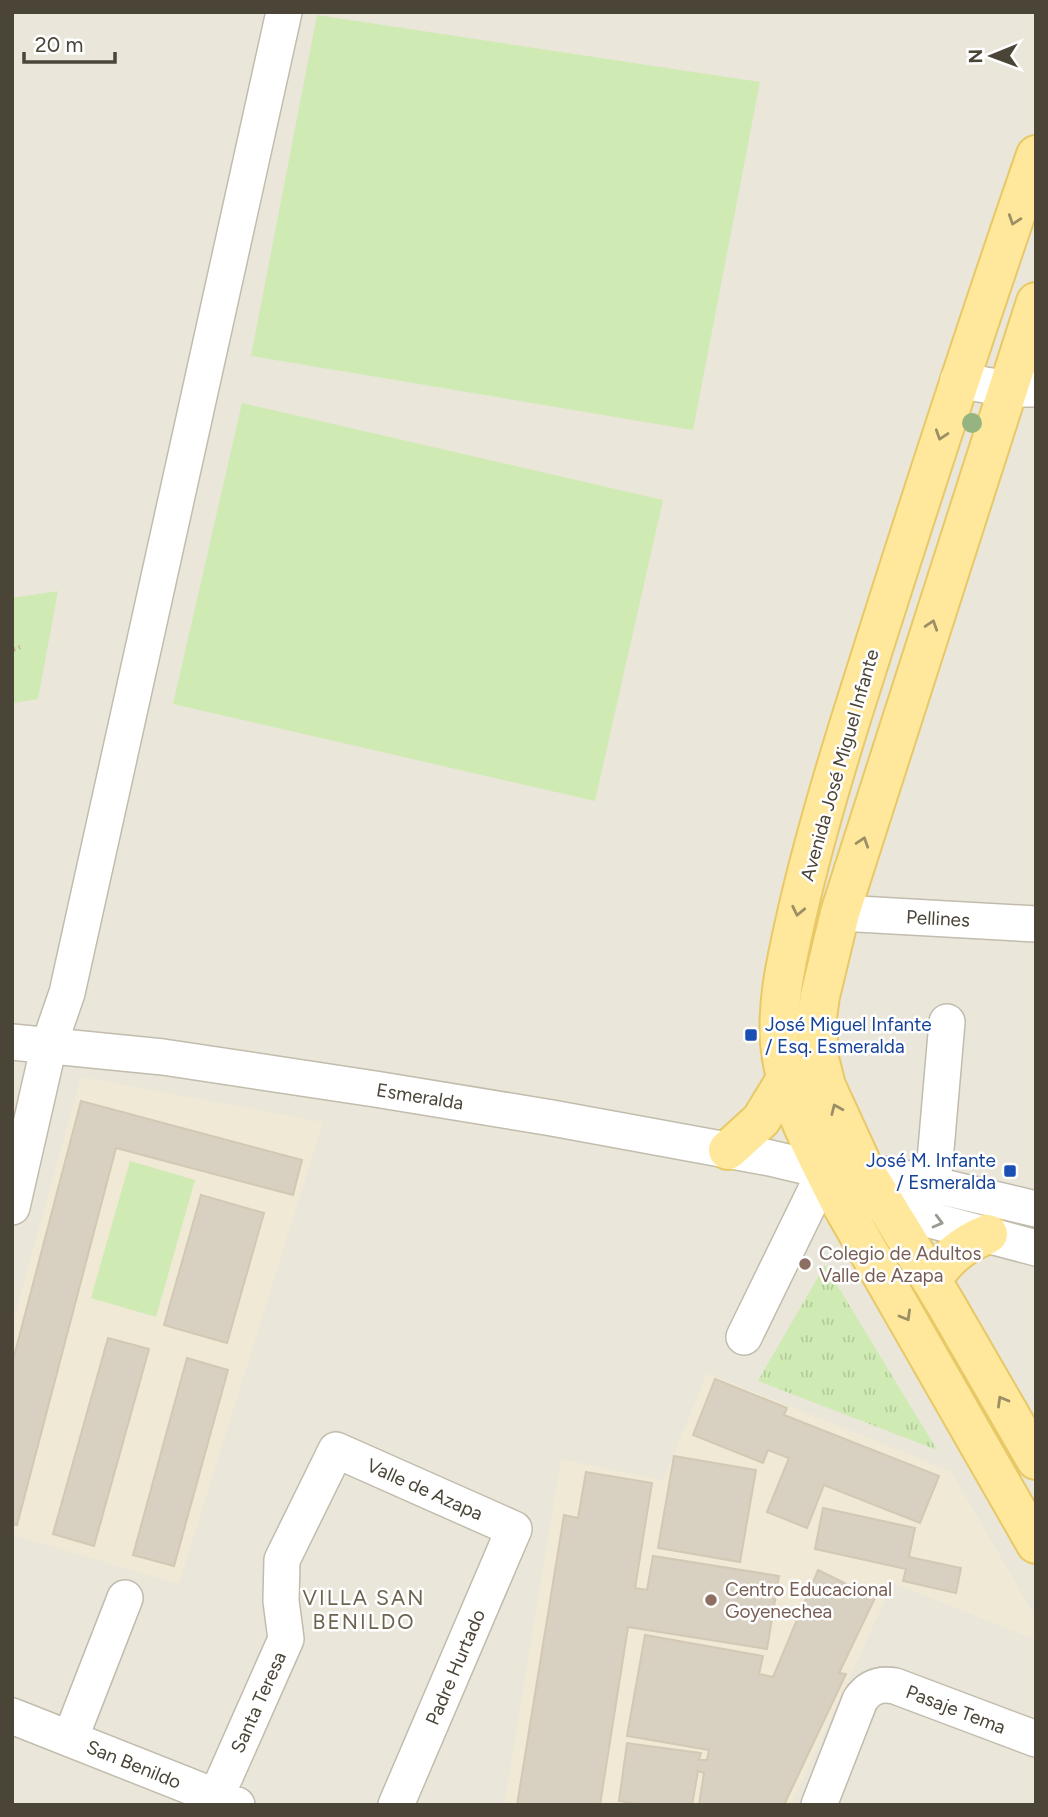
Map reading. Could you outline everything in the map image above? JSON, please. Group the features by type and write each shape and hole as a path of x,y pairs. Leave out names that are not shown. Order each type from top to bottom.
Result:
{"main road":[{"name":"Avenida José Miguel Infante","path":"1036,155 958,380 824,803 783,975 779,1011 780,1044 786,1079 801,1120 825,1171 840,1202 1036,1544"},
{"path":"1036,302 1021,389 840,913 817,1017 819,1058 826,1086 865,1171 932,1280 1036,1460"},
{"path":"727,1150 761,1120 786,1079"},
{"path":"932,1280 951,1255 971,1241 988,1234"}],"street":[{"path":"12,1207 49,1045 70,979 284,12"},
{"path":"958,380 1021,389"},
{"name":"Pellines","path":"840,913 1036,924"},
{"path":"933,1184 947,1023"},
{"name":"Esmeralda","path":"12,1042 163,1057 375,1089 727,1150 825,1171 865,1171 1036,1209"},
{"path":"744,1337 825,1171"},
{"name":"Esmeralda","path":"825,1171 889,1209 1036,1248"},
{"name":"Valle de Azapa","path":"336,1450 514,1528"},
{"name":"Santa Teresa","path":"227,1801 286,1639 281,1601 282,1560 336,1450"},
{"name":"Padre Hurtado","path":"396,1805 514,1528"},
{"name":"San Benildo","path":"69,1739 125,1598"},
{"name":"Pasaje Tema","path":"819,1805 860,1700 875,1686 895,1686 1036,1739"},
{"name":"San Benildo","path":"12,1716 227,1801"}],"path":[{"path":"12,650 20,647"}],"shaded area":[{"path":"12,12 1036,12 1036,1805 12,1805"},
{"path":"81,1077 323,1122 179,1584 12,1535 12,1325"},
{"name":"Centro Educacional Goyenechea","path":"707,1373 951,1471 1036,1618 1036,1640 893,1583 791,1805 504,1805 561,1459 663,1480"}],"green space":[{"path":"317,15 760,82 693,430 251,356"},
{"path":"242,403 663,500 595,801 173,704"},
{"path":"58,591 38,699 12,703 12,598"},
{"path":"130,1161 195,1180 156,1317 91,1298"},
{"path":"825,1265 937,1450 758,1381"}],"building":[{"path":"81,1101 302,1160 293,1195 116,1148 17,1525 12,1524 12,1364"},
{"path":"201,1195 264,1213 227,1343 164,1325"},
{"path":"108,1338 149,1349 94,1546 53,1534"},
{"path":"187,1358 228,1370 174,1566 133,1555"},
{"path":"715,1379 787,1408 784,1415 939,1476 920,1523 824,1485 807,1528 767,1512 789,1458 768,1450 763,1463 693,1435"},
{"path":"674,1456 756,1470 740,1562 658,1548"},
{"path":"586,1472 652,1483 635,1588 647,1590 653,1556 779,1576 767,1649 628,1627 600,1805 517,1805 564,1515 578,1518"},
{"path":"823,1508 915,1528 909,1557 961,1568 956,1593 903,1581 906,1569 815,1549"},
{"path":"818,1570 875,1598 839,1673 846,1674 784,1805 699,1805 704,1773 698,1771 692,1805 643,1805 619,1801 627,1743 701,1753 699,1760 707,1760 709,1750 627,1736 645,1635 763,1656 759,1674 773,1677"}],"place":[{"name":"José Miguel Infante / Esq. Esmeralda","path":"751,1035"},
{"name":"José M. Infante / Esmeralda","path":"1010,1171"},
{"name":"Colegio de Adultos Valle de Azapa","path":"805,1264"},
{"name":"Centro Educacional Goyenechea","path":"711,1600"}],"district":[{"name":"VILLA SAN BENILDO","path":"364,1610"}]}
